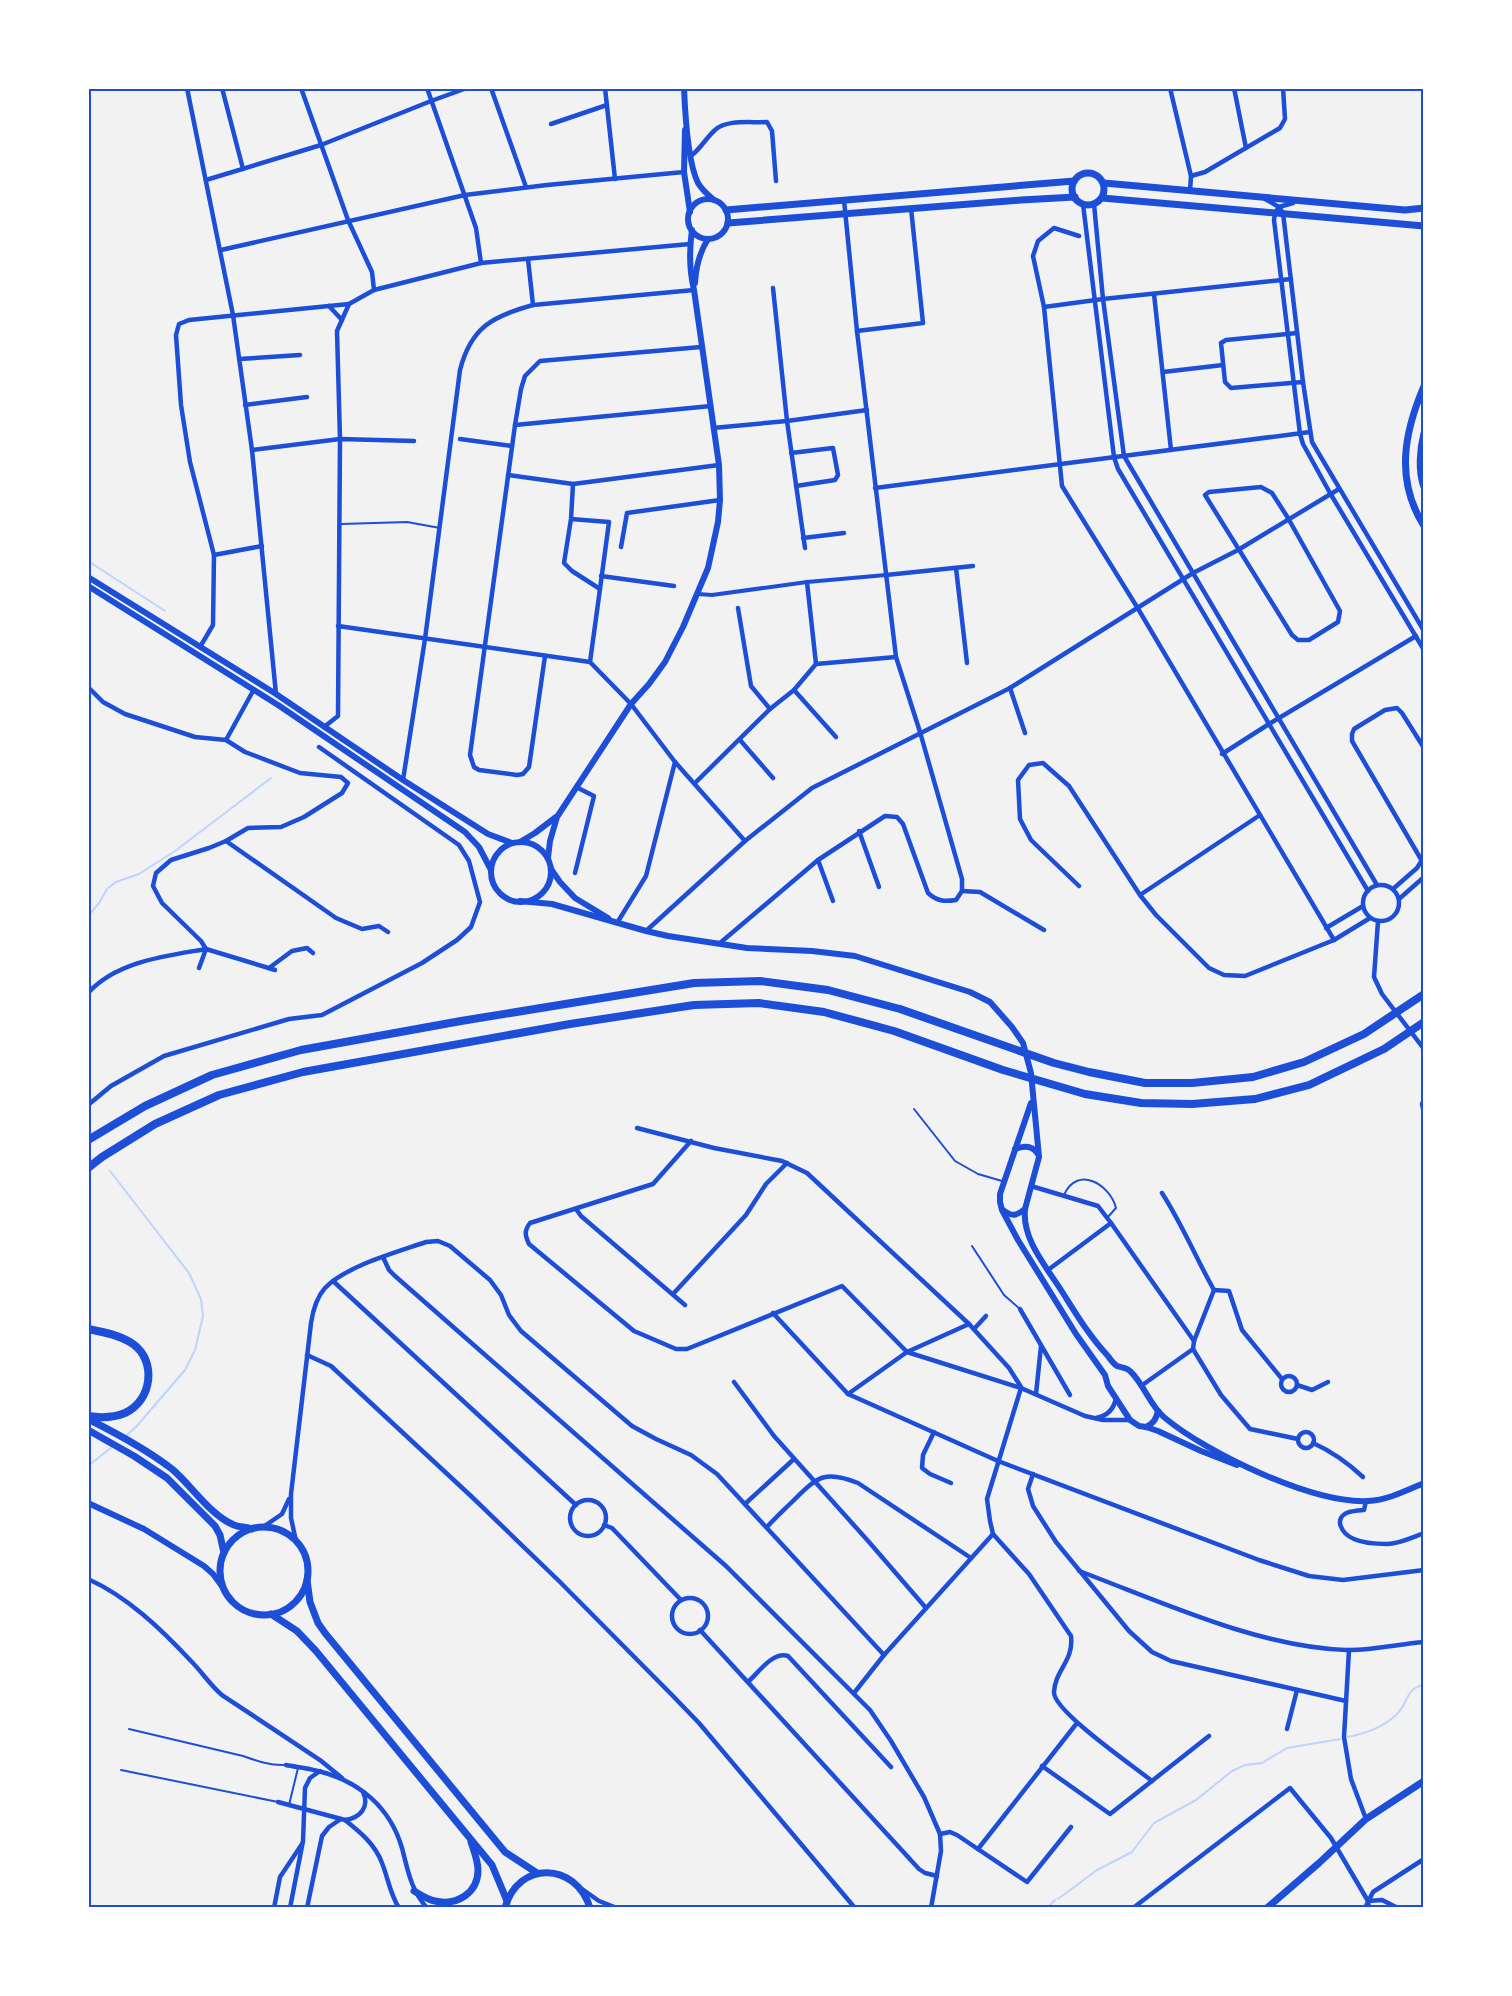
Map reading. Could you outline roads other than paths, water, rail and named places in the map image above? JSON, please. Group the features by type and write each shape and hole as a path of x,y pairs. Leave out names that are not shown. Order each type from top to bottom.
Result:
{"highway":[{"path":"89,1140 145,1106 212,1075 301,1050 694,983 760,981 828,990 900,1010 1054,1063 1145,1083 1192,1083 1253,1077 1304,1062 1364,1034 1424,994"},
{"path":"88,1168 155,1124 219,1095 293,1075 570,1024 694,1005 759,1003 824,1012 894,1031 1049,1084 1085,1094 1141,1103 1192,1104 1255,1099 1309,1085 1384,1049 1424,1023"},
{"path":"88,1329 106,1332 133,1344 144,1355 150,1370 147,1388 139,1403 127,1413 110,1418 88,1417"}],"main road":[{"path":"1088,172 1098,175 1104,183 1102,198 1094,204 1083,204 1075,197 1072,186 1077,177 1088,172"},
{"path":"726,210 1074,181"},
{"path":"1104,183 1405,210 1424,208"},
{"path":"1189,205 1190,191"},
{"path":"728,223 1075,197"},
{"path":"1102,198 1279,211 1424,226"},
{"path":"1424,386 1413,412 1406,438 1404,458 1411,499 1416,514 1424,526"},
{"path":"1424,433 1421,443 1421,464 1424,488"},
{"path":"88,1417 149,1453 174,1472 222,1518 234,1525 263,1527 285,1532 296,1541 304,1552 308,1566 310,1602 318,1623 505,1852 537,1874"},
{"path":"88,1430 167,1478 217,1530 224,1553"},
{"path":"252,1528 240,1534 230,1543 224,1553 220,1576 224,1589 232,1601 243,1610 257,1614 271,1614 294,1603 307,1580"},
{"path":"271,1614 297,1631 316,1651 492,1865 506,1904"},
{"path":"1267,1908 1366,1819 1424,1781"},
{"path":"414,1891 432,1901 443,1903 454,1902 468,1894 477,1878 478,1868 470,1840"},
{"path":"506,1904 514,1889 524,1879 549,1872 561,1874 572,1880 587,1898 590,1908"}],"street":[{"path":"188,88 233,315 252,450 276,694"},
{"path":"222,88 243,169"},
{"path":"301,88 348,220 372,272 374,290"},
{"path":"427,88 476,228 481,263"},
{"path":"206,180 321,146 467,88"},
{"path":"491,88 526,187"},
{"path":"605,88 615,179"},
{"path":"684,88 692,155 698,182 704,192 726,210 728,223 721,234 708,239 702,249 696,265 694,290"},
{"path":"1170,88 1191,176 1190,191"},
{"path":"1234,88 1246,148"},
{"path":"1191,176 1205,172 1275,132 1284,123 1283,88"},
{"path":"551,124 607,105"},
{"path":"617,922 575,898 560,882 548,858 557,817 631,704 665,662 698,594 715,541 720,500 719,465 690,272 692,230 684,172 686,114"},
{"path":"692,155 702,147 716,128 729,124 767,122 772,131 776,181"},
{"path":"221,250 465,195 684,172"},
{"path":"1222,754 1423,631 1312,442 1291,279 1279,211 1262,197"},
{"path":"690,212 700,201 714,200"},
{"path":"720,943 818,860 885,816 897,817 903,824 928,893 935,899 946,902 956,900 962,891 962,879 896,657 857,331 844,200"},
{"path":"1312,202 1286,203 1274,220 1300,434 1303,444 1330,493 1424,650"},
{"path":"1083,204 1114,458 1368,891"},
{"path":"1094,204 1103,299 1124,456 1377,885"},
{"path":"857,331 923,323 911,208"},
{"path":"1079,236 1054,228 1038,241 1033,256 1044,307 1062,486 1137,607 1334,940"},
{"path":"692,230 708,239"},
{"path":"200,647 213,625 214,555 188,451 180,405 176,335 179,324 189,320 350,304 374,290 481,263 690,244"},
{"path":"528,259 533,305"},
{"path":"1044,307 1291,279"},
{"path":"773,288 787,421 805,548"},
{"path":"403,780 425,639 460,370 464,355 477,332 488,322 533,305 694,290"},
{"path":"1154,294 1171,450"},
{"path":"324,727 338,716 340,439 337,331 350,304"},
{"path":"329,306 342,320"},
{"path":"1298,333 1226,340 1221,343 1223,365 1225,382 1231,388 1303,382"},
{"path":"544,656 529,767 523,774 517,775 479,770 471,761 470,755 515,425 525,376 540,361 701,346"},
{"path":"239,359 300,355"},
{"path":"1162,372 1223,365"},
{"path":"245,405 307,397"},
{"path":"515,425 711,406"},
{"path":"713,428 867,410"},
{"path":"875,488 1310,432"},
{"path":"252,450 340,439 414,441"},
{"path":"460,439 512,446"},
{"path":"791,453 833,448 838,475 835,480 796,486"},
{"path":"508,475 573,484 719,465"},
{"path":"573,484 571,519 564,563 572,571 600,589"},
{"path":"1261,487 1272,493 1288,518 1340,611 1338,622 1309,640 1298,640 1292,635 1238,550 1205,495 1209,492 1261,487"},
{"path":"646,931 745,841 812,788 1010,688 1183,579 1238,550 1339,489"},
{"path":"621,547 627,513 720,500"},
{"path":"571,519 609,522 590,662"},
{"path":"804,538 844,533"},
{"path":"214,555 262,546"},
{"path":"698,594 712,595 807,582 973,566"},
{"path":"956,568 968,663"},
{"path":"601,576 674,586"},
{"path":"88,577 276,694 488,834 536,846 548,858"},
{"path":"807,582 816,664"},
{"path":"88,586 278,705 465,832 479,847 491,870 496,888 511,900 552,904 646,931 775,951 812,951 855,956 970,992 990,1002 1023,1043 1031,1073 1039,1156 1025,1209 1027,1234 1088,1332 1117,1365 1131,1371 1158,1411 1174,1425 1204,1444 1260,1472"},
{"path":"738,608 751,686 770,710"},
{"path":"338,626 590,662 631,704 675,762 745,841"},
{"path":"695,783 770,710 794,690 816,664 896,657"},
{"path":"88,687 103,702 125,714 195,737 225,740 246,752 300,773 341,777 348,783 342,793 304,817 281,827 248,828 226,841 171,860 156,873 153,886 162,903 206,949"},
{"path":"1010,688 1025,733"},
{"path":"794,690 836,737"},
{"path":"225,740 253,691"},
{"path":"1393,889 1418,868 1423,859 1352,741 1352,734 1354,729 1386,710 1397,708 1424,748"},
{"path":"740,740 773,778"},
{"path":"90,1102 111,1086 164,1056 289,1019 322,1015 422,963 457,940 471,927 480,902 469,861 459,845 319,747"},
{"path":"617,922 646,876 675,762"},
{"path":"1079,886 1030,840 1020,819 1018,780 1029,765 1043,763 1069,786 1140,895 1156,915 1209,968 1224,975 1245,976 1334,940 1370,918"},
{"path":"575,873 594,796 576,787"},
{"path":"1140,895 1260,815"},
{"path":"491,870 497,854 503,847 535,833 557,817"},
{"path":"859,831 879,887"},
{"path":"226,841 336,918 363,928 379,926 388,932"},
{"path":"818,860 833,901"},
{"path":"520,901 530,900 539,895 550,878 551,867"},
{"path":"1399,899 1424,877"},
{"path":"1377,885 1393,889 1399,899 1395,916 1378,921 1370,918 1363,906 1368,891 1377,885"},
{"path":"962,891 980,892 1044,930"},
{"path":"1326,928 1363,906"},
{"path":"1378,921 1374,977 1382,994 1424,1049"},
{"path":"88,993 98,982 116,971 164,956 206,949 272,969 292,951 307,948 313,953"},
{"path":"200,968 206,949"},
{"path":"1032,1100 1000,1194 1002,1210 1051,1295 1105,1375 1108,1386 1130,1420 1139,1426 1146,1426 1201,1451 1315,1493 1339,1499 1366,1501 1388,1498 1424,1483"},
{"path":"1424,1100 1422,1104 1424,1113"},
{"path":"637,1128 714,1148 787,1162 807,1173 974,1329 1008,1368 1021,1388"},
{"path":"691,1141 652,1184 530,1223 525,1229 525,1236 529,1244 634,1331 676,1349 687,1349 842,1286 907,1352 1021,1388 1094,1419 1130,1420"},
{"path":"1015,1149 1028,1147 1035,1150 1039,1156"},
{"path":"673,1294 746,1215 766,1184 787,1162"},
{"path":"1031,1186 1098,1206 1194,1341"},
{"path":"1162,1193 1181,1223 1190,1246 1214,1290"},
{"path":"576,1209 581,1216 685,1305"},
{"path":"1002,1210 1009,1215 1018,1215 1025,1209"},
{"path":"1048,1270 1111,1223"},
{"path":"296,1541 291,1518 291,1494 311,1323 316,1302 326,1287 346,1272 426,1242 438,1241 450,1246 495,1286 508,1315 521,1331 632,1426 708,1465 746,1503 884,1655"},
{"path":"383,1257 389,1270 395,1276 726,1566 870,1710 924,1797 940,1834 941,1851 931,1908"},
{"path":"333,1281 576,1505"},
{"path":"1214,1290 1193,1349 1221,1395 1250,1429 1298,1439"},
{"path":"1214,1290 1229,1291 1242,1330 1282,1379"},
{"path":"1020,1309 1070,1395"},
{"path":"773,1313 848,1394 998,1461 1259,1560 1309,1576 1342,1580 1424,1570"},
{"path":"974,1329 986,1316"},
{"path":"848,1394 907,1352 969,1324"},
{"path":"1036,1394 1041,1345"},
{"path":"1141,1386 1193,1349"},
{"path":"307,1355 324,1362 338,1374 472,1497 589,1611 699,1723 855,1908"},
{"path":"1105,1375 1117,1365"},
{"path":"1292,1376 1297,1385 1292,1392 1284,1391 1280,1384 1282,1379 1292,1376"},
{"path":"734,1382 774,1436 926,1608"},
{"path":"1297,1385 1312,1390 1328,1382"},
{"path":"1021,1388 987,1500 993,1534 1029,1574 1071,1636 1070,1657 1059,1675 1053,1693 1056,1702 1077,1723 1152,1780"},
{"path":"1094,1419 1110,1411 1115,1405 1116,1398"},
{"path":"1146,1426 1157,1417 1158,1411"},
{"path":"934,1432 923,1455 922,1468 951,1483"},
{"path":"1308,1432 1313,1437 1313,1443 1310,1447 1302,1448 1298,1439 1302,1433 1308,1432"},
{"path":"1313,1443 1348,1462 1363,1477"},
{"path":"746,1503 794,1459"},
{"path":"1033,1474 1028,1489 1033,1506 1056,1542 1129,1631 1152,1652 1171,1661 1346,1701"},
{"path":"767,1527 813,1480 830,1476 844,1477 858,1483 971,1558"},
{"path":"263,1527 282,1514 291,1494"},
{"path":"586,1500 598,1503 605,1512 606,1518 598,1533 592,1535 576,1531 571,1518 576,1505 586,1500"},
{"path":"1366,1501 1364,1510 1349,1512 1342,1516 1340,1523 1342,1531 1347,1536 1356,1540 1390,1544 1424,1533"},
{"path":"88,1503 144,1529 182,1552 204,1566 224,1589"},
{"path":"604,1525 612,1528 681,1600"},
{"path":"854,1694 884,1655 993,1534"},
{"path":"1079,1571 1241,1630 1306,1647 1349,1650 1424,1642"},
{"path":"88,1579 103,1586 147,1617 222,1695 311,1754 378,1803 395,1828 414,1891 427,1908"},
{"path":"693,1598 703,1604 708,1614 705,1626 700,1630 689,1634 674,1626 673,1609 681,1600 693,1598"},
{"path":"700,1630 919,1869 937,1876"},
{"path":"1349,1650 1344,1737 1351,1779 1366,1819"},
{"path":"749,1681 776,1656 783,1654 788,1656 891,1767"},
{"path":"1287,1729 1298,1690"},
{"path":"978,1849 1077,1723"},
{"path":"1042,1766 1110,1814 1209,1736"},
{"path":"286,1765 320,1771 342,1778"},
{"path":"290,1908 303,1841 306,1784 314,1774 320,1771"},
{"path":"1133,1908 1290,1788 1331,1838 1368,1901"},
{"path":"278,1802 343,1819 352,1819 362,1812 366,1801 362,1790"},
{"path":"307,1908 322,1836 329,1827 343,1819"},
{"path":"343,1819 363,1835 377,1852 392,1896 399,1908"},
{"path":"940,1834 954,1833 1027,1882 1071,1827"},
{"path":"274,1908 280,1877 303,1841"},
{"path":"1367,1908 1373,1892 1424,1859"},
{"path":"580,1888 599,1901 617,1908"},
{"path":"1368,1901 1382,1900 1398,1908"}],"lane":[{"path":"339,525 407,522 440,528"},
{"path":"914,1109 955,1161 978,1174 1004,1182"},
{"path":"1064,1196 1072,1183 1085,1179 1100,1183 1114,1201 1116,1208 1107,1218"},
{"path":"972,1246 1004,1295 1020,1309"},
{"path":"129,1729 243,1756 259,1762 277,1766 286,1765"},
{"path":"290,1805 298,1768"},
{"path":"121,1770 278,1802"}],"waterway":[{"path":"88,561 165,611"},
{"path":"88,916 107,889 116,882 139,874 175,851 271,778"},
{"path":"110,1171 189,1273 201,1299 203,1316 195,1350 185,1370 126,1436"},
{"path":"88,1466 112,1447"},
{"path":"1348,1737 1367,1732 1385,1723 1396,1715 1413,1689 1424,1685"},
{"path":"1058,1899 1097,1870 1132,1852 1154,1823 1196,1800 1232,1771 1245,1765 1262,1763 1287,1748 1340,1739"},
{"path":"1047,1908 1055,1900"}]}
